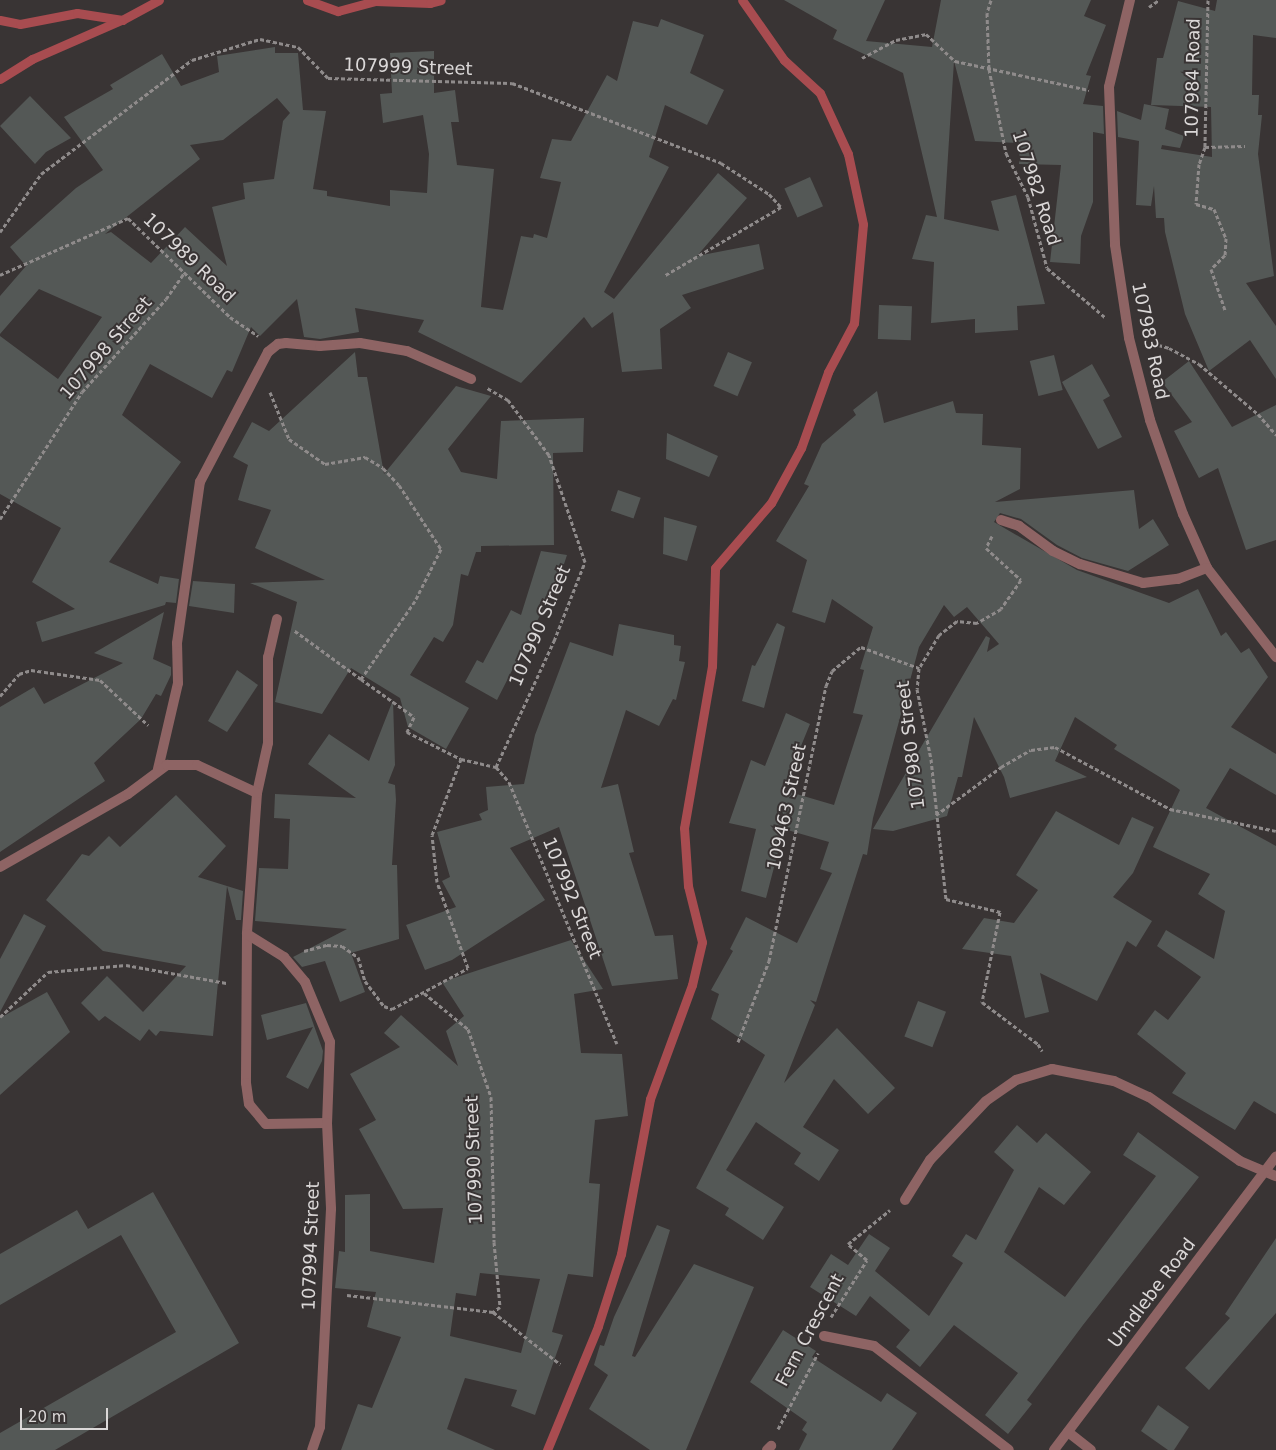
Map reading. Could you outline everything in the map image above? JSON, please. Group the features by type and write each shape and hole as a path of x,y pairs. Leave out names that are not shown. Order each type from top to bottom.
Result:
{"street":[{"name":"107983 Road","path":"1130,0 1109,87 1115,245 1129,338 1150,420 1183,514 1207,568 1276,657"},
{"path":"158,769 178,683 177,643 200,482 260,365 273,346 286,343 320,346 360,343 407,351 471,379"},
{"path":"1001,520 1019,526 1053,551 1080,564 1143,583 1178,579 1207,568"},
{"path":"277,619 268,657 268,743 258,793 247,934 246,1083 254,1110 266,1124 327,1123"},
{"path":"0,867 128,794 158,769 177,763 197,765 258,793"},
{"path":"247,934 284,957"},
{"name":"107994 Street","path":"284,957 305,982 330,1042 327,1123 331,1209 320,1427 312,1450"},
{"path":"905,1200 930,1160 986,1101 1016,1080 1052,1069 1114,1081 1149,1097 1240,1160 1276,1176"},
{"name":"Umdlebe Road","path":"1054,1450 1276,1156"},
{"path":"824,1336 874,1346 1009,1450"},
{"path":"1068,1432 1091,1450"}],"path":[{"name":"107982 Road","path":"991,0 987,13 989,69 1006,153 1028,196 1047,268 1129,338 1169,348 1199,364 1258,414 1276,435"},
{"name":"107984 Road","path":"1208,0 1205,147 1245,146"},
{"path":"862,58 896,40 926,34 955,61 1083,91 1109,87"},
{"name":"107999 Street","path":"0,232 41,174 192,60 260,39 298,47 328,78 512,83 721,163 768,194 781,207 664,276"},
{"path":"1205,147 1200,164 1196,204 1214,209 1226,238 1225,255 1211,269 1225,310"},
{"name":"107989 Road","path":"0,275 128,218 230,317 273,346"},
{"name":"107998 Street","path":"0,519 82,392 166,299 185,272"},
{"path":"260,365 289,439 325,464 365,457 383,468 399,485 441,549 415,601 361,679"},
{"name":"107990 Street","path":"471,379 508,400 549,455 585,562 554,641 496,766"},
{"name":"107980 Street","path":"1001,520 986,548 1021,580 1001,609 977,623 957,621 939,635 918,668 917,689 931,759 946,899 1000,912 982,1002 1038,1044 1052,1069"},
{"path":"277,619 414,718 407,732 461,759 496,766"},
{"name":"109463 Street","path":"738,1042 769,961 826,686 832,672 861,648 918,668"},
{"path":"0,696 19,674 31,670 100,680 164,742"},
{"path":"936,816 1001,767 1031,750 1055,747 1170,809 1276,831"},
{"path":"284,957 327,945 342,946 358,957 365,981 384,1006 392,1009 468,968 437,882 432,835 461,759"},
{"name":"107992 Street","path":"496,766 509,782 617,1044"},
{"path":"0,1017 48,972 126,965 247,986"},
{"name":"107990 Street","path":"424,993 468,1029 491,1097 494,1242 500,1307 493,1312"},
{"name":"Fern Crescent","path":"769,1448 791,1401 816,1359 832,1316 867,1260 848,1244 905,1200"},
{"path":"327,1293 493,1312 560,1364"}],"building":[{"path":"784,0 885,0 866,41 932,47 941,0 1091,0 1084,16 1106,25 1086,75 1091,76 1083,104 1103,106 1104,134 1093,132 1093,202 1081,236 1080,264 1050,262 1061,165 1019,164 1020,143 975,141 954,61 944,219 999,231 991,201 1016,195 1045,304 1017,306 1018,330 975,333 975,319 931,323 934,262 912,259 926,215 937,217 903,73 833,39 837,30"},
{"path":"1217,0 1276,0 1276,38 1253,35 1252,95 1259,95 1258,115 1262,115 1258,154 1274,276 1246,283 1276,326 1276,379 1250,340 1209,371 1185,314 1165,232 1164,218 1156,218 1154,186 1151,206 1136,205 1139,141 1118,137 1117,111 1141,120 1144,104 1169,109 1165,129 1184,136 1180,148 1162,145 1161,149 1212,157 1211,107 1151,105 1157,58 1163,58 1178,1 1215,11"},
{"path":"661,19 704,35 690,73 724,90 707,125 665,105 649,157 669,167 604,292 614,299 718,173 747,198 697,256 759,244 764,269 682,295 691,308 660,329 662,369 622,372 613,312 592,328 584,317 521,383 418,332 424,320 355,308 359,332 320,339 304,337 297,299 260,336 251,327 232,372 227,370 212,398 150,364 122,415 181,462 109,562 158,584 160,576 179,579 176,603 166,602 165,605 42,642 36,622 75,609 32,582 61,528 0,494 0,336 58,379 102,317 39,289 0,334 0,296 26,266 10,247 76,188 103,170 64,117 113,89 110,85 162,54 181,86 219,72 217,56 275,47 275,53 298,53 303,110 326,111 313,189 327,191 327,196 390,206 390,190 427,193 429,154 423,115 383,123 380,94 392,93 390,53 434,51 434,93 455,90 459,122 451,122 457,165 494,169 481,307 503,310 521,236 533,238 534,234 547,238 561,182 540,178 552,139 571,141 607,75 617,81 633,21 658,27","holes":["277,98 290,113 283,121 274,179 243,183 245,199 212,207 227,266 185,227 151,263 111,232 105,234 200,159 190,145 223,140"]},
{"path":"30,96 71,138 46,152 35,164 0,126"},
{"path":"810,177 823,206 797,218 784,188"},
{"path":"879,305 912,306 911,340 878,339"},
{"path":"355,352 358,377 367,377 384,474 456,386 491,396 448,449 461,472 497,479 501,421 584,418 583,452 553,453 554,545 481,546 481,552 476,552 468,576 461,574 453,625 443,642 434,637 410,675 469,708 446,749 408,727 400,698 351,668 322,714 275,702 297,602 250,583 325,580 255,548 271,510 238,500 248,465 233,457 252,422 269,431"},
{"path":"728,352 752,362 737,396 714,386"},
{"path":"1054,355 1063,390 1038,396 1030,361"},
{"path":"1189,361 1232,427 1276,405 1276,540 1246,550 1218,468 1199,478 1174,431 1192,422 1162,382"},
{"path":"1092,364 1110,396 1103,400 1122,437 1098,449 1062,382"},
{"path":"877,391 884,423 953,401 956,413 983,414 982,445 1021,448 1020,489 995,502 1134,490 1139,529 1153,519 1169,545 1128,571 1082,558 1057,545 1021,519 1000,513 994,522 1077,570 1169,603 1198,589 1221,636 1226,632 1241,653 1249,648 1268,677 1231,727 1276,754 1276,795 1230,768 1206,808 1276,846 1276,1114 1254,1101 1235,1130 1172,1093 1186,1073 1137,1034 1155,1010 1168,1020 1201,977 1157,946 1166,930 1214,959 1225,911 1198,894 1210,874 1153,847 1180,790 1114,749 1117,745 1075,717 1055,761 1087,777 1010,798 1004,777 974,717 962,777 958,777 947,816 893,831 873,829 986,636 990,638 987,652 999,644 967,607 954,617 944,605 919,647 873,818 867,855 863,854 816,1002 810,1000 815,1005 784,1083 837,1028 895,1088 868,1114 834,1079 803,1127 839,1150 819,1181 794,1164 801,1153 756,1122 726,1170 784,1207 763,1240 725,1215 729,1208 696,1188 765,1055 711,1019 719,994 711,990 733,951 730,949 746,917 797,943 832,873 820,869 829,842 784,829 766,898 741,891 756,829 729,823 751,760 765,766 786,713 810,724 783,790 834,805 863,715 853,713 864,670 860,669 873,627 832,599 825,623 792,612 807,560 776,541 809,486 804,484 822,444 856,415 853,410"},
{"path":"667,433 718,456 709,477 666,459"},
{"path":"618,490 641,498 634,519 611,511"},
{"path":"664,517 697,526 687,561 663,554"},
{"path":"541,551 567,555 560,576 497,700 465,682 477,660 483,663 511,610 521,615"},
{"path":"193,581 235,584 234,613 189,606"},
{"path":"164,612 153,659 171,667 171,675 161,696 156,694 141,719 94,763 105,781 0,852 0,707 34,687 44,704 123,663 94,653"},
{"path":"777,623 785,627 764,708 742,701 752,665 755,666"},
{"path":"619,624 674,635 674,645 681,646 679,661 685,662 676,700 673,699 659,726 626,710 601,788 618,784 634,852 629,853 655,936 673,935 678,979 612,986 559,827 510,848 545,900 452,960 425,970 406,925 456,907 442,881 450,877 437,832 482,820 479,814 488,810 486,787 524,784 535,735 570,642 613,656"},
{"path":"237,670 258,685 227,732 208,721"},
{"path":"393,700 395,765 388,783 395,785 396,800 392,865 397,865 399,939 351,953 365,992 340,1002 325,961 302,967 293,957 347,929 255,921 259,868 288,869 290,819 274,818 275,794 356,798 308,764 329,734 369,761"},
{"path":"176,795 226,846 198,877 227,886 213,1036 160,1031 156,1036 149,1029 140,1041 105,1016 99,1021 81,1003 107,976 143,1012 186,966 103,951 46,900 82,854 89,856 109,836 120,847"},
{"path":"1056,811 1119,845 1132,817 1154,827 1133,873 1113,897 1152,921 1136,947 1127,941 1097,1001 1040,973 1049,1012 1025,1018 1011,956 962,949 984,918 1014,923 1038,890 1016,875"},
{"path":"227,886 243,891 241,920 236,920"},
{"path":"24,914 46,926 0,1012 0,959"},
{"path":"571,940 603,989 574,994 581,1053 622,1054 628,1116 595,1120 589,1183 600,1184 593,1277 568,1274 552,1332 563,1335 535,1415 511,1406 517,1390 465,1378 447,1429 495,1450 341,1450 358,1404 372,1408 401,1337 367,1327 376,1292 335,1288 339,1251 345,1252 345,1195 370,1194 370,1251 434,1263 443,1208 403,1209 359,1129 376,1120 350,1074 400,1047 384,1033 401,1015 458,1066 446,1031 464,1016 442,982","holes":["480,1273 540,1279 521,1353 450,1336 456,1293 476,1296"]},
{"path":"47,992 70,1032 0,1095 0,1018"},
{"path":"918,1001 946,1012 932,1047 904,1036"},
{"path":"306,1003 323,1051 322,1061 308,1089 286,1077 313,1027 267,1040 261,1015"},
{"path":"1017,1125 1037,1143 1046,1133 1091,1172 1064,1205 1039,1187 1004,1252 1065,1297 1156,1176 1123,1155 1138,1132 1199,1177 1027,1400 1032,1404 1008,1434 985,1415 1018,1373 954,1325 920,1367 896,1347 910,1330 870,1296 856,1316 810,1287 831,1254 848,1265 869,1234 890,1248 875,1271 929,1316 963,1263 952,1256 966,1234 976,1240 1014,1170 994,1152"},
{"path":"153,1192 239,1343 55,1450 0,1450 0,1433 176,1332 121,1235 0,1305 0,1254 77,1210 88,1229"},
{"path":"657,1225 670,1230 632,1356 635,1357 694,1264 754,1287 686,1450 650,1450 589,1409 608,1375 594,1365 600,1345 604,1346 614,1317"},
{"path":"1276,1238 1276,1313 1209,1390 1185,1368 1230,1318 1225,1314"},
{"path":"783,1330 816,1351 812,1357 881,1402 887,1393 917,1413 892,1450 799,1450 807,1434 802,1430 807,1422 750,1382"},
{"path":"1158,1405 1189,1427 1174,1450 1168,1450 1141,1431"}],"waterway":[{"path":"0,20 20,24 77,13 122,20 159,0"},
{"path":"307,0 338,11 375,1 430,3 441,0"},
{"path":"547,1450 598,1326 621,1254 650,1099 692,985 702,942 688,886 684,828 712,666 715,568 771,503 801,448 828,372 854,323 863,224 848,154 820,93 784,60 742,0"},
{"path":"0,79 32,59 121,20"}]}
